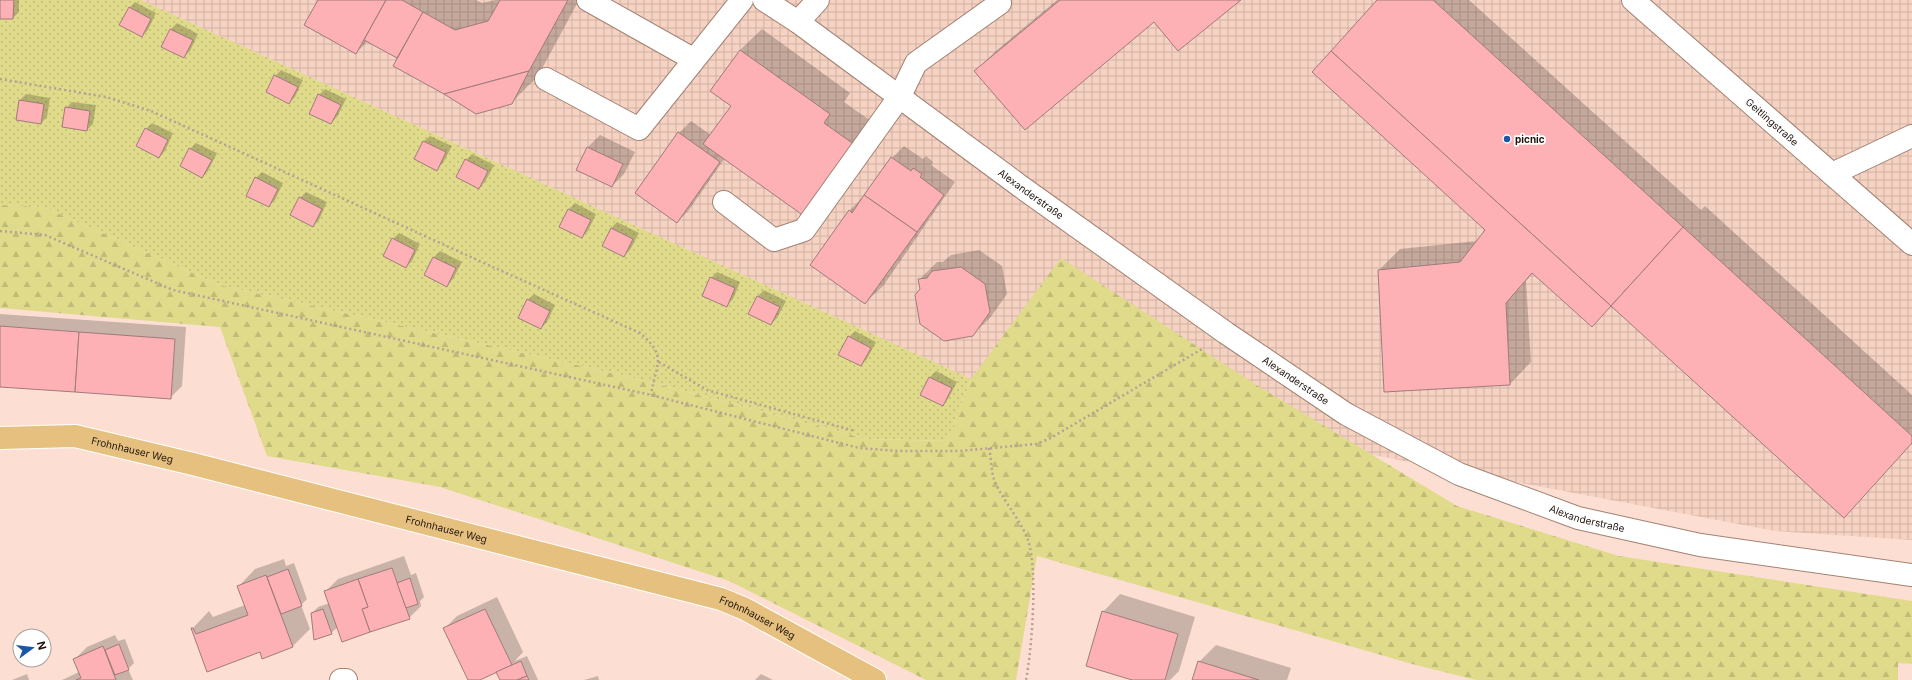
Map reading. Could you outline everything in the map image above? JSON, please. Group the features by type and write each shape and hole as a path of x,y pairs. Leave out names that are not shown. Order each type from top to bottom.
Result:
{"main road":[{"name":"Frohnhauser Weg","path":"0,438 75,436 193,464 721,599 745,609 875,680"}],"street":[{"path":"588,0 693,59"},
{"path":"546,79 639,129 693,59 742,0"},
{"name":"Alexanderstraße","path":"764,0 798,22 1020,186 1226,333 1346,414 1459,474 1578,518 1700,545 1912,575"},
{"path":"798,22 800,0"},
{"path":"798,22 818,0"},
{"name":"Geitlingstraße","path":"1633,0 1912,244"},
{"path":"724,202 774,240 804,230 900,96 916,63 1000,1"},
{"path":"1832,174 1912,136"},
{"path":"341,680 346,680"}],"path":[{"path":"0,79 106,97 151,111 495,268 640,332 650,341 657,351 659,362 651,395"},
{"path":"0,231 44,235 173,290 651,395 859,448 924,452 1036,444 1050,439 1226,333"},
{"path":"659,362 708,390 855,431"},
{"path":"989,448 993,476 1023,527 1029,542 1031,554 1033,574 1031,638 1026,680"}],"shaded area":[{"path":"141,0 1912,0 1912,540 1775,531 971,379"}],"green space":[{"path":"0,0 141,0 971,379 947,441 867,439 630,377 220,285 44,207 0,205"},
{"path":"0,205 44,207 220,285 630,377 867,439 947,441 971,379 1061,258 1258,386 1457,506 1619,556 1912,601 1912,664 1898,663 1898,680 1476,680 1412,664 1037,556 1016,680 926,680 729,581 440,487 267,456 220,327 0,308"}],"building":[{"path":"0,0 14,0 13,19 0,19"},
{"path":"318,0 386,0 356,54 304,25"},
{"path":"386,0 402,0 423,12 397,58 364,40"},
{"path":"500,0 568,0 529,71 444,94 393,66 423,12 455,30 488,21"},
{"path":"1060,0 1241,0 1178,51 1154,22 1025,130 974,71"},
{"name":"picnic","path":"1377,0 1433,0 1683,227 1611,306 1331,51"},
{"path":"129,7 151,19 142,37 119,25"},
{"path":"170,29 193,40 184,58 161,47"},
{"path":"740,50 830,114 824,123 855,145 804,216 703,144 731,106 710,91"},
{"path":"1331,51 1611,306 1592,327 1532,273 1506,303 1510,385 1384,392 1378,270 1460,262 1485,230 1312,72"},
{"path":"529,71 512,104 476,114 444,94"},
{"path":"274,75 298,87 289,104 266,92"},
{"path":"318,94 341,105 331,124 309,114"},
{"path":"19,100 44,104 41,124 16,120"},
{"path":"65,107 90,111 87,131 62,127"},
{"path":"145,128 168,140 159,158 136,146"},
{"path":"678,132 720,162 677,223 635,193"},
{"path":"423,141 446,152 437,171 414,159"},
{"path":"587,147 623,164 612,187 576,170"},
{"path":"189,148 212,160 202,178 180,166"},
{"path":"891,157 911,171 913,168 922,174 920,177 944,195 917,232 864,195"},
{"path":"465,159 488,171 479,189 456,177"},
{"path":"255,177 278,189 269,207 246,196"},
{"path":"864,195 917,232 865,304 810,265 849,210 852,213"},
{"path":"299,197 322,209 313,227 290,215"},
{"path":"568,209 591,220 582,238 559,227"},
{"path":"1683,227 1912,436 1912,443 1844,518 1611,306"},
{"path":"611,228 633,239 624,257 602,246"},
{"path":"392,238 415,250 406,268 383,256"},
{"path":"433,257 456,268 447,287 424,275"},
{"path":"961,267 985,284 990,312 973,336 944,341 920,324 915,295 920,289 918,279 927,278 932,271"},
{"path":"710,277 735,288 727,307 702,296"},
{"path":"757,296 780,307 771,325 748,314"},
{"path":"527,299 550,311 541,329 518,318"},
{"path":"0,326 79,332 75,392 0,387"},
{"path":"79,332 175,339 171,399 75,392"},
{"path":"848,336 871,348 861,366 838,355"},
{"path":"929,377 952,388 943,406 920,395"},
{"path":"392,568 410,619 370,632 362,609 368,607 358,579"},
{"path":"288,569 302,606 281,614 267,577"},
{"path":"266,575 293,647 262,659 260,652 207,672 191,628 193,628 196,634 248,615 237,586"},
{"path":"410,578 418,604 406,608 397,583"},
{"path":"358,579 368,607 362,609 370,632 342,642 324,591"},
{"path":"323,609 332,634 314,640 311,613"},
{"path":"485,609 512,665 480,680 468,680 443,628"},
{"path":"1102,611 1178,634 1165,680 1132,680 1086,666"},
{"path":"119,644 129,670 115,675 105,650"},
{"path":"103,646 116,680 76,680 81,678 73,659"},
{"path":"521,661 527,676 517,680 500,680 496,672"},
{"path":"1198,661 1259,680 1192,680"},
{"path":"527,676 529,680 517,680"}],"place":[{"name":"picnic","path":"1507,139"}]}
